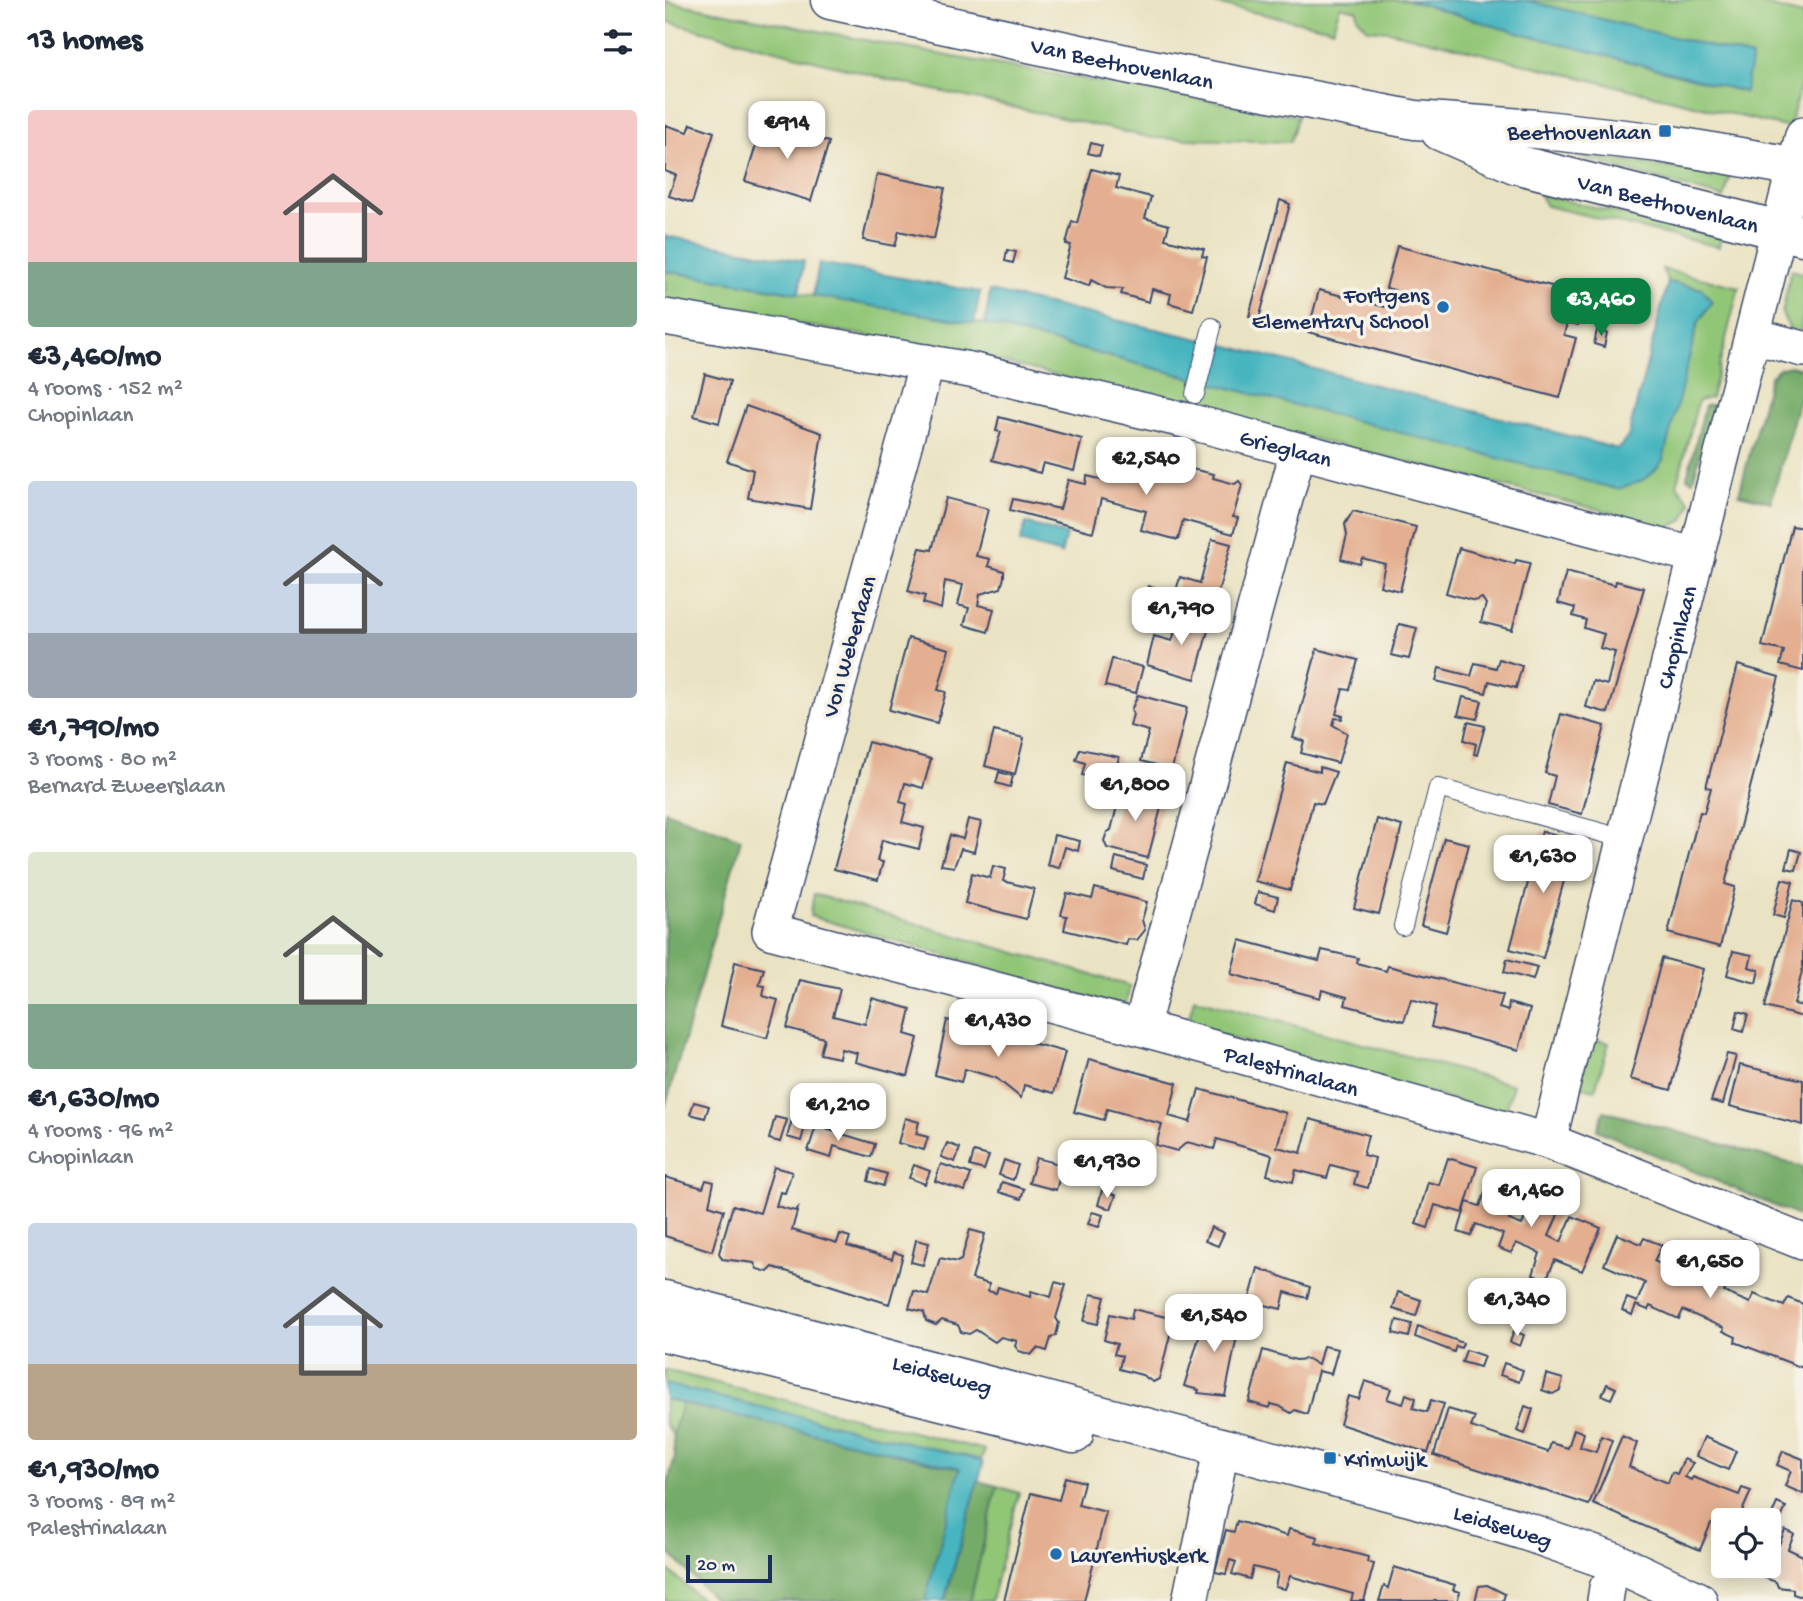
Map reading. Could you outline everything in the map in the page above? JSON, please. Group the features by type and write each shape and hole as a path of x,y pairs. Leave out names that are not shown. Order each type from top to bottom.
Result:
{"main road":[{"name":"Van Beethovenlaan","path":"830,0 1131,65 1415,120 1537,129 1660,143 1743,160 1800,156"},
{"name":"Van Beethovenlaan","path":"1415,120 1515,164 1790,234"},
{"name":"Leidseweg","path":"665,1300 1219,1458 1515,1553 1616,1597"},
{"name":"Leidseweg","path":"665,1332 1523,1530 1616,1563 1698,1601"}],"street":[{"name":"Chopinlaan","path":"1548,1141 1754,336 1790,234 1800,156"},
{"name":"Grieglaan","path":"665,317 927,362 1174,418 1697,556"},
{"path":"1754,336 1803,349"},
{"name":"Von Weberlaan","path":"770,931 927,362"},
{"path":"1140,1028 1298,451"},
{"name":"Palestrinalaan","path":"770,931 1140,1028 1548,1141 1803,1242"},
{"path":"1190,1601 1219,1458"}],"lane":[{"path":"1195,394 1212,327"},
{"path":"1403,926 1438,788 1625,839"}],"green space":[{"path":"1196,0 1409,0 1501,28 1744,92 1752,57 1526,0 1746,0 1803,15 1803,76 1789,128 1389,31 1368,29 1357,17 1357,10 1340,6 1333,29"},
{"path":"665,1 948,56 1298,116 1290,142 1153,138 898,82 665,21"},
{"path":"1565,153 1730,176 1724,198"},
{"path":"1539,194 1721,238 1719,247 1546,206"},
{"path":"1662,269 1739,287 1711,398 1698,401 1677,485 1691,503 1684,520 1669,527 962,352 665,301 665,271 985,324 1617,489 1698,323 1712,302 1702,289 1668,282"},
{"path":"1791,270 1803,273 1803,317 1800,333 1791,331 1782,314"},
{"path":"1790,366 1803,369 1803,384 1771,502 1739,494 1770,377 1778,369"},
{"path":"1713,405 1693,481 1687,478 1705,406"},
{"path":"665,811 741,839 665,1108"},
{"path":"814,894 1130,986 1125,1008 810,916"},
{"path":"1194,998 1513,1085 1505,1114 1187,1026"},
{"path":"1589,1038 1609,1043 1595,1090 1575,1085"},
{"path":"1604,1111 1803,1167 1803,1218 1597,1130"},
{"path":"665,1370 985,1450 981,1460 665,1384"},
{"path":"665,1399 682,1403 673,1435 665,1424"},
{"path":"682,1403 961,1469 925,1601 716,1601 665,1548 665,1494 675,1456 673,1435"},
{"path":"978,1481 997,1486 970,1601 945,1601"},
{"path":"997,1486 1019,1493 991,1601 970,1601"},
{"path":"665,1567 703,1601 665,1601"}],"water":[{"path":"1409,0 1526,0 1752,57 1745,92 1501,28"},
{"path":"665,236 804,261 799,293 665,271"},
{"path":"819,263 980,292 974,323 813,296"},
{"path":"1668,282 1702,289 1712,302 1698,323 1663,460 1654,472 1643,480 1617,489 985,324 990,291 1221,344 1618,449 1628,437"},
{"path":"1026,523 1066,535 1061,554 1020,542"},
{"path":"665,1384 981,1460 983,1464 944,1601 925,1601 960,1468 665,1399"}],"building":[{"path":"763,122 829,142 811,201 745,181"},
{"path":"691,124 714,132 692,203 669,196 676,175 665,171 665,125 688,132"},
{"path":"1091,143 1102,146 1099,156 1088,153"},
{"path":"1092,169 1119,176 1116,188 1151,197 1145,218 1169,225 1165,239 1204,249 1202,256 1207,257 1193,310 1169,303 1171,294 1152,289 1149,302 1121,294 1123,289 1106,288 1091,280 1089,286 1062,278 1071,245 1066,244 1072,221 1077,223"},
{"path":"877,174 945,188 934,239 899,231 895,246 863,240"},
{"path":"1280,200 1290,204 1259,319 1249,316"},
{"path":"1397,246 1586,295 1578,325 1567,322 1564,335 1576,338 1560,398 1308,332 1319,290 1389,308 1394,290 1386,288"},
{"path":"1007,250 1016,252 1013,263 1005,261"},
{"path":"1597,330 1607,333 1604,347 1594,344"},
{"path":"705,374 730,381 719,423 694,416"},
{"path":"746,406 822,433 810,509 748,498 753,470 727,461"},
{"path":"999,417 1082,439 1074,471 1043,463 1040,473 992,460 1001,432 996,431"},
{"path":"1117,448 1119,453 1214,474 1213,478 1235,484 1239,481 1242,485 1233,517 1238,518 1233,534 1183,520 1178,540 1141,530 1146,511 1101,499 1093,532 1010,510 1013,499 1060,509 1068,480 1086,484 1087,476 1104,480 1112,451"},
{"path":"946,498 988,509 976,556 990,559 988,566 1004,571 1004,577 1001,588 980,594 978,605 994,609 988,632 964,625 969,608 958,605 963,585 945,581 941,609 923,603 925,596 908,591 920,548 932,550"},
{"path":"1353,511 1416,527 1400,591 1380,586 1385,564 1362,558 1360,564 1341,559 1347,535 1345,524"},
{"path":"1792,526 1803,528 1803,671 1780,665 1784,651 1762,646"},
{"path":"1212,539 1231,544 1215,604 1175,594 1180,577 1200,583"},
{"path":"1459,548 1515,564 1516,560 1530,563 1512,630 1481,622 1486,604 1482,598 1475,601 1446,593"},
{"path":"1566,572 1615,585 1616,581 1644,588 1608,713 1586,707 1593,681 1607,685 1615,652 1600,648 1604,634 1584,628 1586,620 1573,616 1575,608 1558,603"},
{"path":"1148,586 1171,592 1167,608 1143,601"},
{"path":"1181,611 1211,619 1195,679 1147,665 1154,636 1172,641"},
{"path":"1399,624 1417,628 1409,659 1391,655"},
{"path":"908,638 949,649 938,690 946,692 937,723 889,710"},
{"path":"1317,649 1358,660 1350,690 1343,689 1336,714 1343,716 1342,719 1335,718 1333,725 1347,733 1338,763 1301,753 1304,741 1293,738"},
{"path":"1112,659 1143,667 1136,693 1105,686"},
{"path":"1499,659 1522,666 1516,688 1489,681 1486,693 1436,681 1439,668 1471,676 1475,663 1496,668"},
{"path":"1738,665 1779,677 1725,884 1735,887 1720,947 1668,933 1700,812 1704,813 1711,788 1706,787"},
{"path":"1138,695 1187,708 1172,769 1141,761 1149,731 1130,726 1133,714 1131,710"},
{"path":"1463,697 1482,701 1477,719 1458,715"},
{"path":"1561,714 1605,726 1582,814 1548,805 1555,776 1545,773"},
{"path":"1468,722 1485,726 1477,755 1474,754 1476,744 1464,740"},
{"path":"994,731 1024,738 1015,774 985,766"},
{"path":"868,742 931,759 923,788 905,783 900,802 907,804 902,822 924,828 919,849 882,840 877,861 883,862 878,880 834,869"},
{"path":"1080,749 1119,757 1112,783 1082,775 1085,763 1076,760"},
{"path":"1287,763 1320,772 1320,767 1336,772 1323,804 1313,802 1290,890 1255,881"},
{"path":"999,772 1013,776 1010,787 996,783"},
{"path":"1122,787 1164,796 1148,858 1107,848 1104,841 1107,832 1111,830"},
{"path":"968,819 981,822 974,852 961,849 954,867 941,865 950,835 963,839"},
{"path":"1377,819 1402,826 1379,914 1354,908"},
{"path":"1542,831 1575,840 1543,958 1510,949"},
{"path":"1054,835 1080,841 1078,851 1065,847 1059,868 1047,865"},
{"path":"1444,838 1469,844 1446,932 1421,925"},
{"path":"1791,849 1801,852 1796,870 1786,868"},
{"path":"1116,857 1146,865 1143,879 1113,871"},
{"path":"993,866 1006,869 1003,881 1034,889 1026,919 965,903 972,873 990,878"},
{"path":"1782,879 1793,882 1784,918 1773,915"},
{"path":"1095,888 1147,902 1142,920 1145,930 1137,940 1128,939 1126,945 1064,930 1067,916 1061,915 1067,893 1092,899"},
{"path":"1258,892 1278,897 1275,910 1255,904"},
{"path":"1793,900 1803,903 1803,967 1794,1004 1803,1006 1803,1017 1765,1007"},
{"path":"1240,940 1319,961 1322,950 1358,958 1357,963 1386,971 1388,966 1503,995 1499,1008 1508,1011 1509,1003 1530,1009 1519,1050 1431,1027 1436,1006 1411,999 1404,1021 1345,1005 1347,997 1322,990 1320,998 1231,974"},
{"path":"1733,951 1752,955 1749,967 1759,970 1756,983 1727,975"},
{"path":"1662,958 1703,969 1671,1090 1630,1079"},
{"path":"1507,959 1537,967 1533,980 1504,972"},
{"path":"735,962 764,969 759,985 765,986 763,996 778,1000 767,1038 721,1026"},
{"path":"800,980 840,989 833,1016 865,1024 872,998 911,1009 905,1034 918,1038 908,1076 855,1062 857,1053 841,1049 839,1058 820,1054 824,1038 787,1028"},
{"path":"1738,1011 1748,1014 1743,1032 1734,1029"},
{"path":"947,1020 1065,1052 1054,1093 1024,1085 1021,1098 996,1078 965,1069 961,1082 935,1075"},
{"path":"1727,1054 1736,1056 1723,1104 1711,1101"},
{"path":"1089,1059 1177,1083 1169,1116 1190,1122 1199,1089 1286,1113 1277,1147 1301,1153 1310,1119 1368,1135 1363,1155 1375,1158 1368,1188 1354,1184 1357,1172 1331,1165 1327,1178 1296,1170 1293,1182 1267,1175 1272,1155 1217,1139 1214,1149 1187,1142 1177,1151 1156,1145 1162,1124 1107,1109 1104,1120 1074,1112"},
{"path":"1740,1065 1803,1080 1803,1125 1730,1106"},
{"path":"694,1102 709,1106 705,1118 690,1114"},
{"path":"775,1117 787,1120 780,1142 769,1139"},
{"path":"905,1118 919,1122 916,1134 928,1137 924,1150 898,1143"},
{"path":"792,1120 806,1123 801,1141 787,1137"},
{"path":"816,1126 875,1144 871,1157 834,1146 831,1158 808,1151"},
{"path":"947,1143 960,1148 955,1162 941,1157"},
{"path":"974,1152 989,1156 984,1170 970,1166"},
{"path":"1036,1158 1063,1165 1056,1190 1029,1183"},
{"path":"1448,1158 1477,1167 1463,1213 1435,1205 1428,1228 1416,1224 1428,1182 1439,1185"},
{"path":"1004,1160 1018,1165 1013,1180 999,1175"},
{"path":"941,1164 971,1174 965,1191 935,1181"},
{"path":"914,1165 930,1171 925,1184 909,1178"},
{"path":"774,1167 792,1172 785,1193 780,1192 776,1206 795,1211 798,1208 792,1230 837,1243 840,1234 850,1237 847,1246 892,1259 894,1252 903,1255 889,1304 773,1267 768,1272 757,1269 754,1263 722,1259 719,1253 733,1205 760,1213"},
{"path":"871,1169 887,1174 883,1186 868,1181"},
{"path":"665,1177 703,1188 706,1180 714,1182 709,1205 724,1210 712,1251 665,1236"},
{"path":"1490,1179 1519,1189 1509,1220 1522,1225 1533,1199 1560,1210 1549,1236 1561,1242 1572,1216 1601,1228 1582,1271 1555,1260 1546,1280 1533,1275 1540,1253 1516,1243 1511,1253 1498,1248 1503,1234 1476,1224 1471,1236 1458,1232 1467,1202 1480,1206"},
{"path":"1002,1182 1024,1189 1021,1199 999,1192"},
{"path":"1102,1190 1116,1195 1111,1209 1098,1205"},
{"path":"1092,1212 1103,1215 1099,1227 1088,1224"},
{"path":"1211,1227 1224,1233 1218,1246 1205,1241"},
{"path":"970,1230 985,1234 972,1279 989,1284 988,1291 996,1293 998,1287 1030,1297 1031,1291 1051,1297 1055,1282 1066,1285 1056,1318 1059,1323 1056,1335 1051,1338 1047,1351 1037,1348 1031,1355 1019,1351 1015,1346 1017,1341 1001,1337 995,1342 976,1330 969,1334 961,1332 958,1325 942,1320 936,1325 926,1321 924,1312 909,1308 914,1291 928,1295 940,1258 957,1262 961,1260"},
{"path":"1617,1234 1641,1244 1644,1238 1662,1245 1654,1261 1666,1267 1670,1258 1699,1271 1703,1262 1732,1275 1724,1292 1750,1303 1754,1294 1784,1306 1788,1298 1803,1304 1803,1368 1735,1342 1736,1337 1723,1331 1724,1328 1683,1310 1679,1319 1650,1306 1648,1310 1636,1305 1632,1315 1622,1310 1627,1298 1637,1302 1645,1283 1604,1265"},
{"path":"916,1240 929,1243 923,1265 911,1262"},
{"path":"1258,1268 1310,1287 1307,1298 1285,1292 1281,1309 1249,1301"},
{"path":"1398,1292 1421,1300 1416,1316 1393,1309"},
{"path":"1091,1294 1105,1297 1098,1324 1084,1321"},
{"path":"1208,1308 1241,1316 1225,1396 1198,1393 1199,1390 1184,1386"},
{"path":"1133,1309 1174,1319 1159,1379 1153,1382 1142,1375 1119,1369 1122,1356 1114,1354 1117,1344 1104,1340 1110,1314 1131,1319"},
{"path":"1397,1320 1412,1324 1409,1337 1393,1333"},
{"path":"1418,1326 1463,1343 1461,1348 1456,1346 1454,1352 1415,1337"},
{"path":"1514,1331 1524,1335 1520,1346 1510,1342"},
{"path":"1323,1346 1338,1349 1331,1374 1318,1371 1307,1414 1295,1410 1291,1413 1270,1404 1269,1408 1249,1402 1263,1350 1296,1360 1308,1359 1318,1365"},
{"path":"1466,1350 1484,1356 1480,1367 1462,1362"},
{"path":"1504,1363 1523,1370 1519,1382 1500,1375"},
{"path":"1546,1374 1563,1379 1560,1390 1553,1394 1542,1390"},
{"path":"1365,1381 1391,1389 1387,1399 1403,1404 1406,1394 1416,1398 1413,1408 1427,1412 1431,1400 1444,1404 1428,1453 1340,1424 1348,1396 1359,1399"},
{"path":"1607,1384 1616,1388 1611,1399 1602,1395"},
{"path":"1525,1406 1533,1409 1525,1434 1517,1431"},
{"path":"1448,1409 1475,1417 1471,1427 1548,1452 1551,1443 1568,1448 1574,1429 1584,1433 1580,1447 1596,1452 1601,1436 1612,1440 1589,1505 1434,1455"},
{"path":"1622,1436 1637,1443 1629,1467 1668,1483 1672,1472 1677,1474 1684,1459 1693,1463 1685,1477 1691,1480 1693,1477 1739,1495 1742,1488 1751,1491 1744,1508 1711,1508 1711,1523 1700,1550 1593,1504"},
{"path":"1704,1437 1736,1451 1728,1470 1696,1456"},
{"path":"1783,1451 1803,1459 1803,1494 1785,1486 1791,1471 1777,1465"},
{"name":"Laurentiuskerk","path":"1065,1477 1084,1482 1078,1505 1106,1512 1084,1601 1004,1601 1031,1493 1059,1500"},
{"path":"1777,1503 1786,1507 1781,1519 1781,1508 1775,1508"},
{"path":"1237,1521 1287,1536 1289,1529 1318,1537 1316,1543 1368,1557 1367,1562 1374,1564 1364,1601 1351,1601 1353,1594 1290,1576 1285,1589 1275,1587 1278,1573 1253,1567 1250,1579 1232,1574 1236,1562 1230,1560 1226,1574 1215,1572 1226,1530 1234,1532"},
{"path":"1785,1530 1794,1534 1788,1549 1803,1556 1803,1595 1793,1594 1793,1589 1778,1587 1776,1582 1765,1578 1781,1578 1781,1540"},
{"path":"1394,1567 1455,1585 1453,1590 1460,1592 1457,1601 1379,1601 1384,1586 1388,1588"},
{"path":"1487,1585 1505,1594 1503,1601 1475,1601 1479,1586"}],"place":[{"name":"Beethovenlaan","path":"1665,131"},
{"name":"Fortgens Elementary School","path":"1443,307"},
{"name":"Krimwijk","path":"1330,1458"},
{"name":"Laurentiuskerk","path":"1056,1554"}]}
